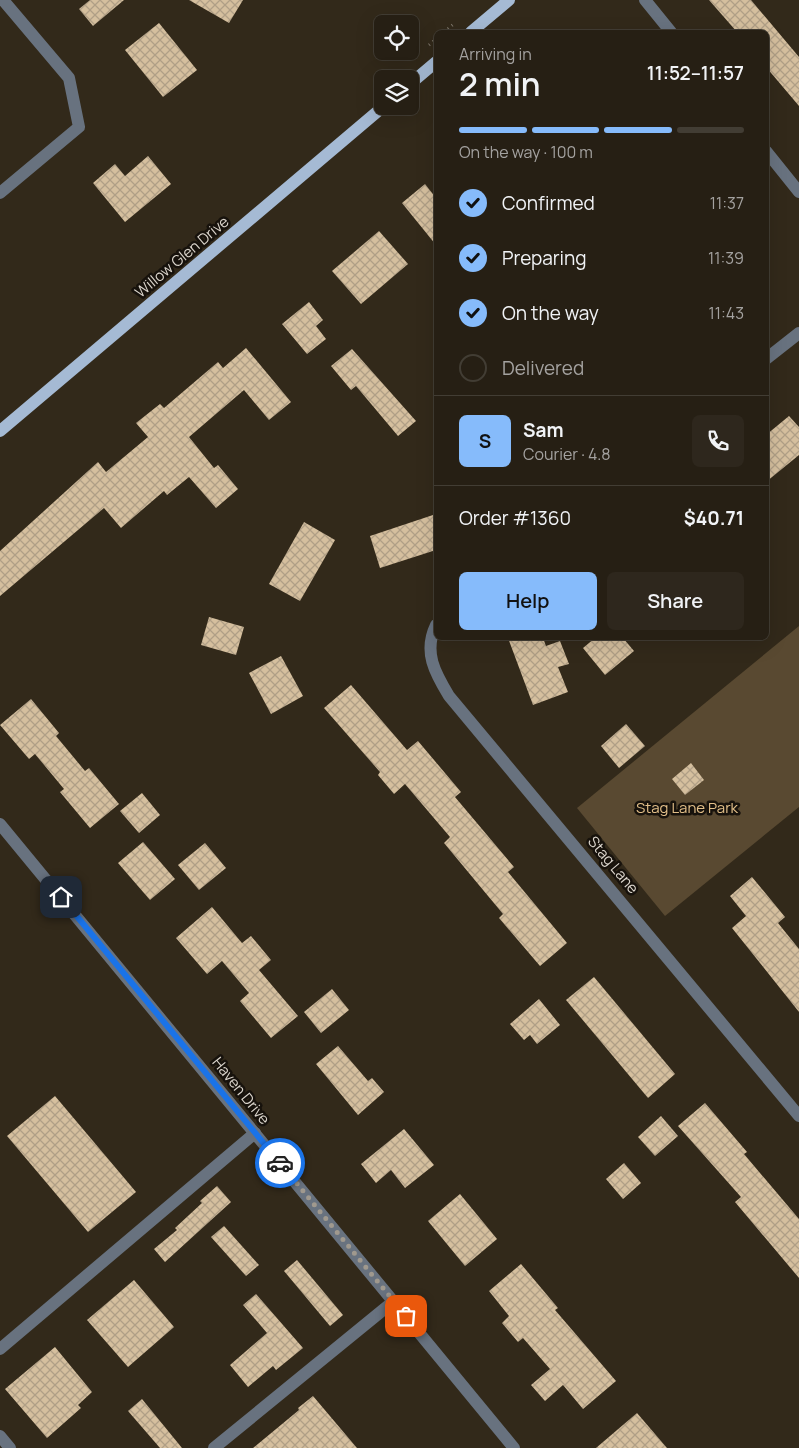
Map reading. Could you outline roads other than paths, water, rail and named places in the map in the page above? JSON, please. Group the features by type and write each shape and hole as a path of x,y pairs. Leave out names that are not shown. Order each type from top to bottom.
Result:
{"main road":[{"path":"473,30 509,0"},
{"path":"419,76 434,64"},
{"name":"Willow Glen Drive","path":"0,431 374,114"}],"street":[{"path":"0,193 79,127 69,78 3,0"},
{"path":"645,0 669,30"},
{"path":"769,155 799,192"},
{"path":"769,357 799,333"},
{"name":"Stag Lane","path":"434,630 431,636 430,655 436,675 449,696 799,1116"},
{"name":"Haven Drive","path":"0,824 514,1448"},
{"path":"0,1349 255,1133"},
{"path":"214,1448 394,1301"},
{"path":"0,1436 10,1448"}],"park label":[{"name":"Stag Lane Park","path":"687,808"}]}
